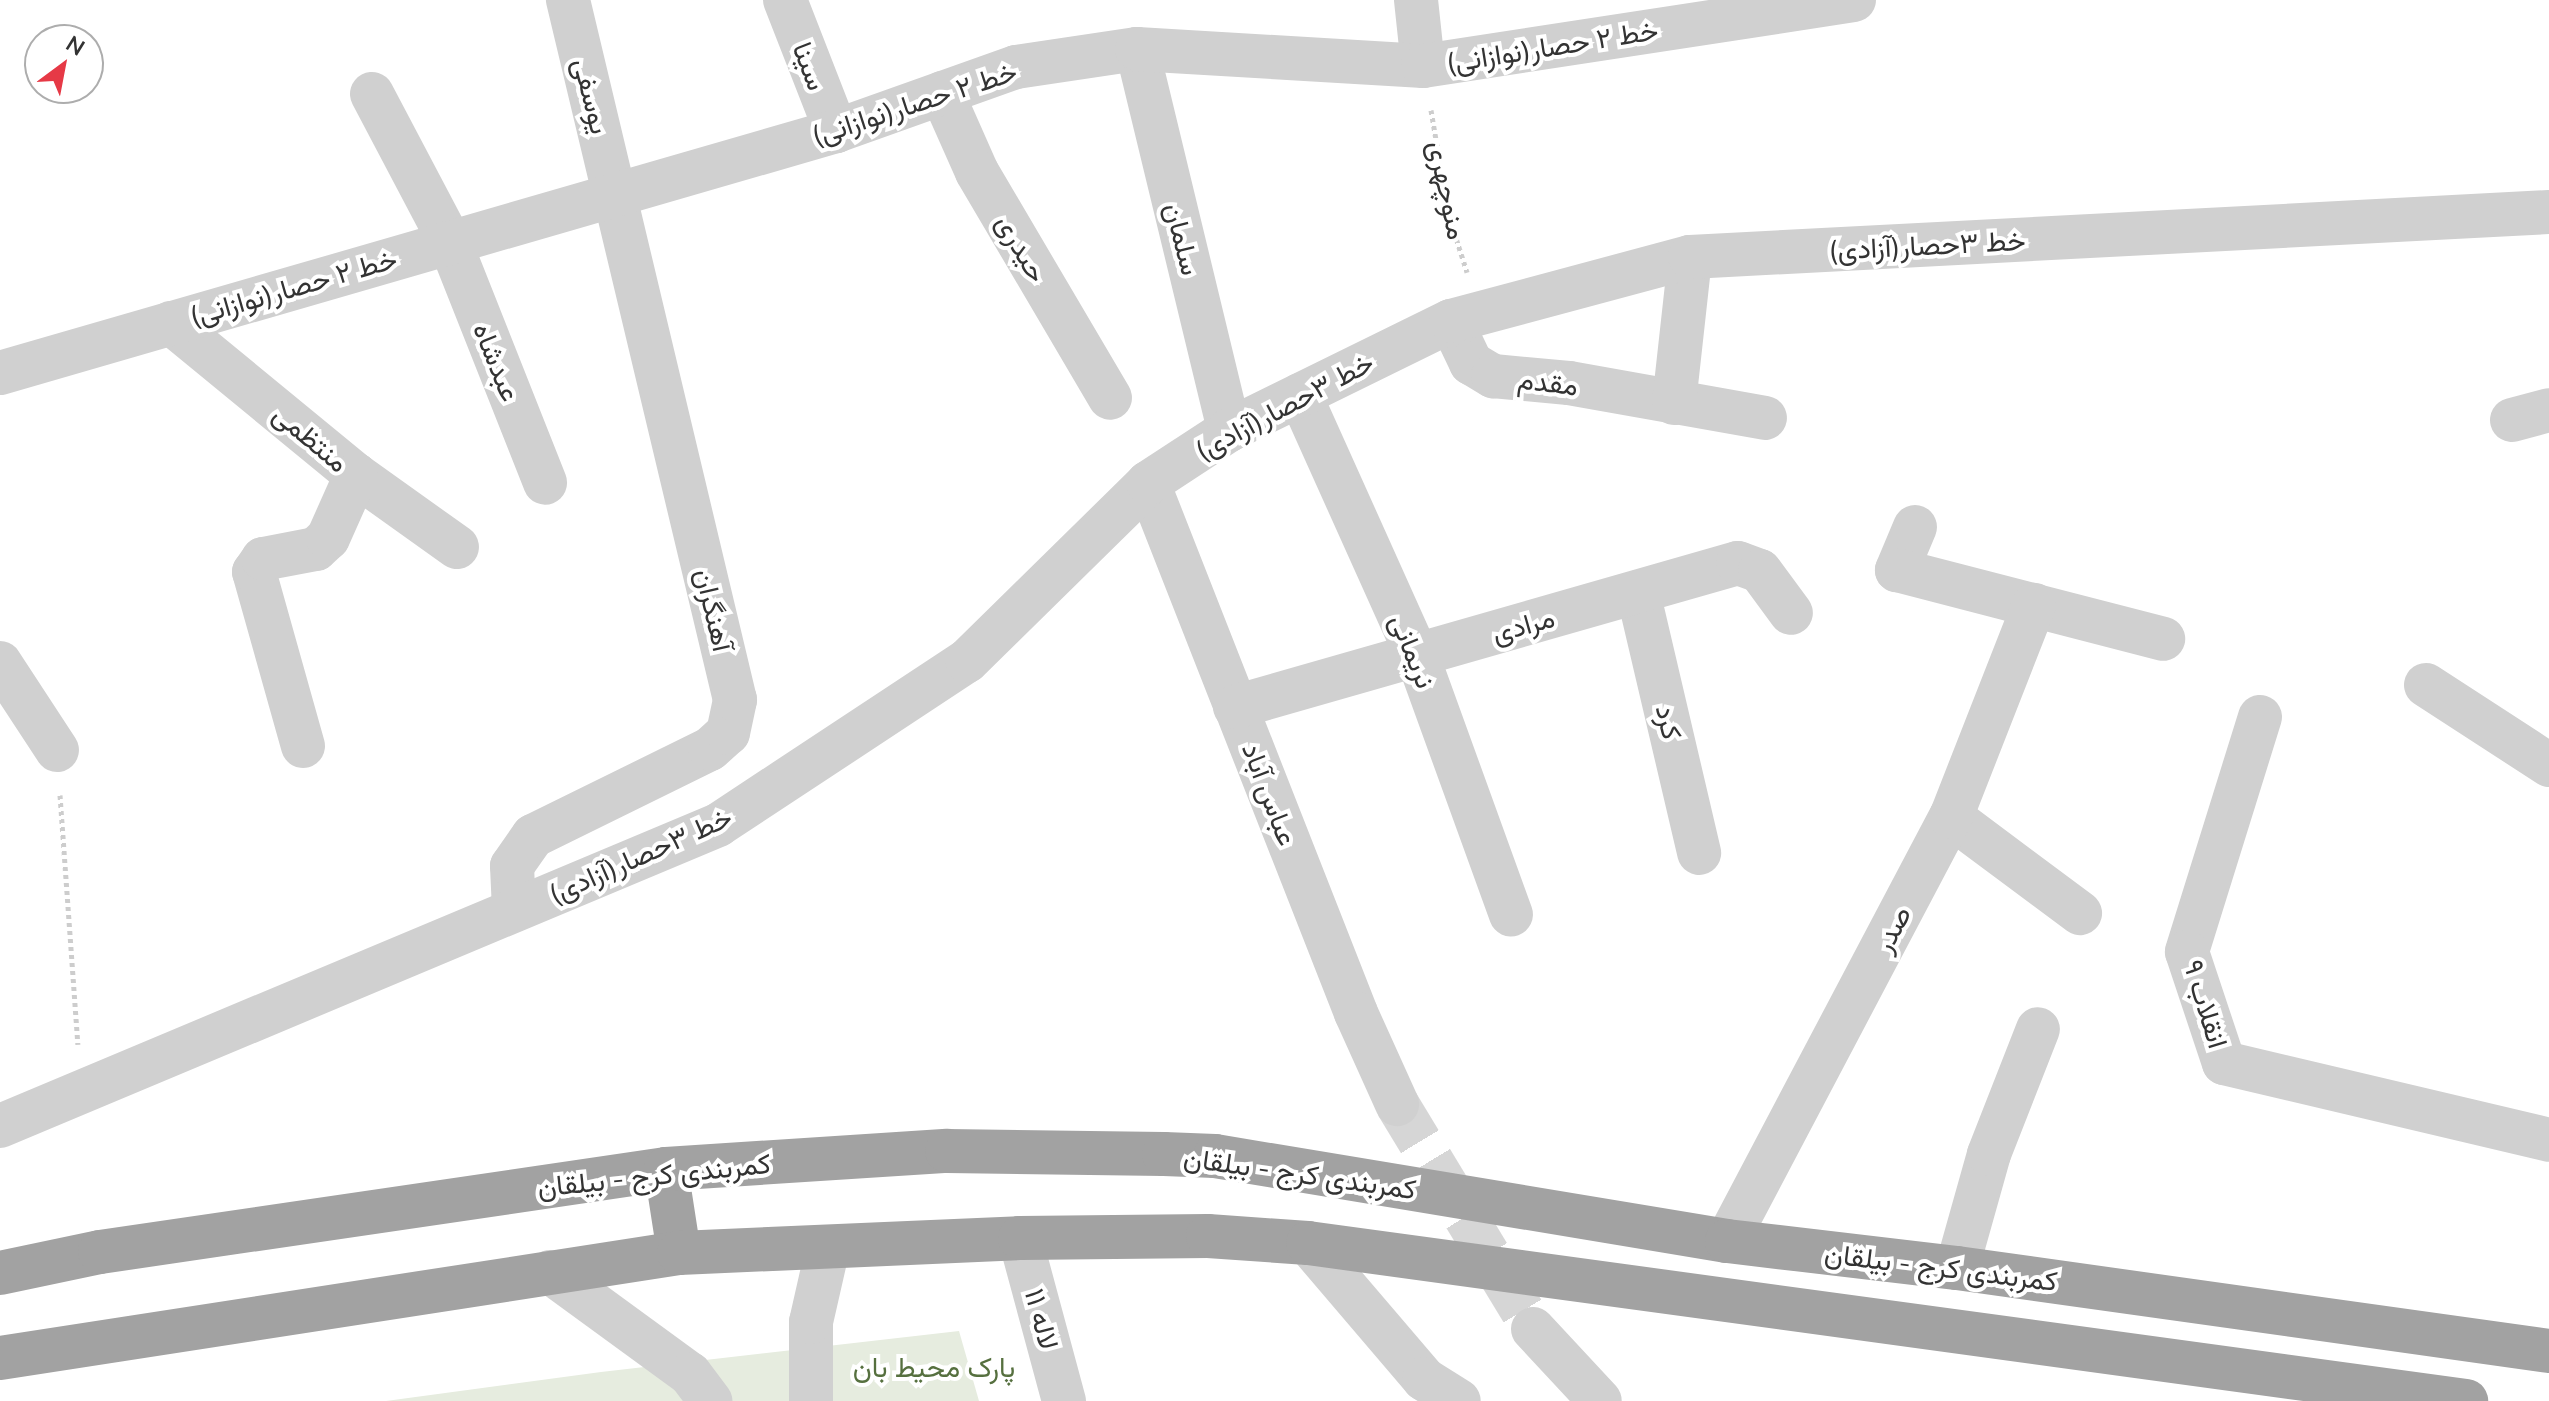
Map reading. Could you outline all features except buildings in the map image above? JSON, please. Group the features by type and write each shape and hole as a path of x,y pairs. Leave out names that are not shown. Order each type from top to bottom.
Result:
{"highway":[{"name":"کمربندی کرج - بیلقان","path":"0,1273 100,1252 666,1169 947,1151 1215,1156 1727,1241 1957,1268 2549,1351"},
{"path":"666,1169 679,1253"},
{"path":"0,1358 679,1253 1020,1238 1208,1236 1308,1243 2466,1401"}],"street":[{"name":"یوسفی","path":"568,0 617,193"},
{"name":"سینا","path":"785,0 836,131"},
{"path":"1416,0 1423,66"},
{"name":"خط ۲ حصار(نوازانی)","path":"0,373 449,240 836,131 1016,67 1137,49 1423,66 1854,0"},
{"name":"سلمان","path":"1137,49 1229,430"},
{"name":"حیدری","path":"942,93 977,172 1110,398"},
{"name":"عبدشاه","path":"372,94 449,240 545,483"},
{"name":"آهنگران","path":"514,910 512,866 533,836 710,749 728,733 735,700 617,193"},
{"name":"خط ۳حصار(آزادی)","path":"0,1126 718,825 967,661 1148,483 1229,430 1466,317 1690,257 2549,212"},
{"path":"1674,403 1690,257"},
{"name":"مقدم","path":"1466,317 1471,363 1493,376 1569,383 1765,418"},
{"name":"منتظمی","path":"171,323 356,475 457,547"},
{"name":"نریمانی","path":"1300,395 1417,655 1511,914"},
{"path":"303,746 254,572 263,559 316,549 328,538 356,475"},
{"name":"عباس آباد","path":"1148,483 1356,1013 1397,1104"},
{"path":"1915,527 1897,570 2163,639"},
{"name":"مرادی","path":"1235,707 1738,563 1760,571 1791,613"},
{"name":"کرد","path":"1638,592 1699,853"},
{"name":"صدر","path":"1727,1241 1951,817 2034,605"},
{"path":"0,663 57,750"},
{"path":"2426,685 2549,765"},
{"name":"انقلاب ۹","path":"2260,717 2187,952 2224,1063 2549,1140"},
{"path":"1951,817 2080,913"},
{"path":"1957,1268 1989,1154 2038,1029"},
{"name":"لاله ۱۱","path":"1020,1238 1064,1401"},
{"path":"1308,1243 1424,1379 1459,1401"},
{"path":"811,1401 811,1322 828,1247"},
{"path":"550,1272 690,1374 710,1401"},
{"path":"1533,1329 1600,1401"}],"path":[{"name":"منوچهری","path":"1423,66 1466,317"},
{"path":"57,750 81,1090"}],"green space":[{"name":"پارک محیط بان","path":"959,1331 979,1401 386,1401 601,1372"}],"tunnel":[{"path":"1397,1104 1533,1329"}]}
